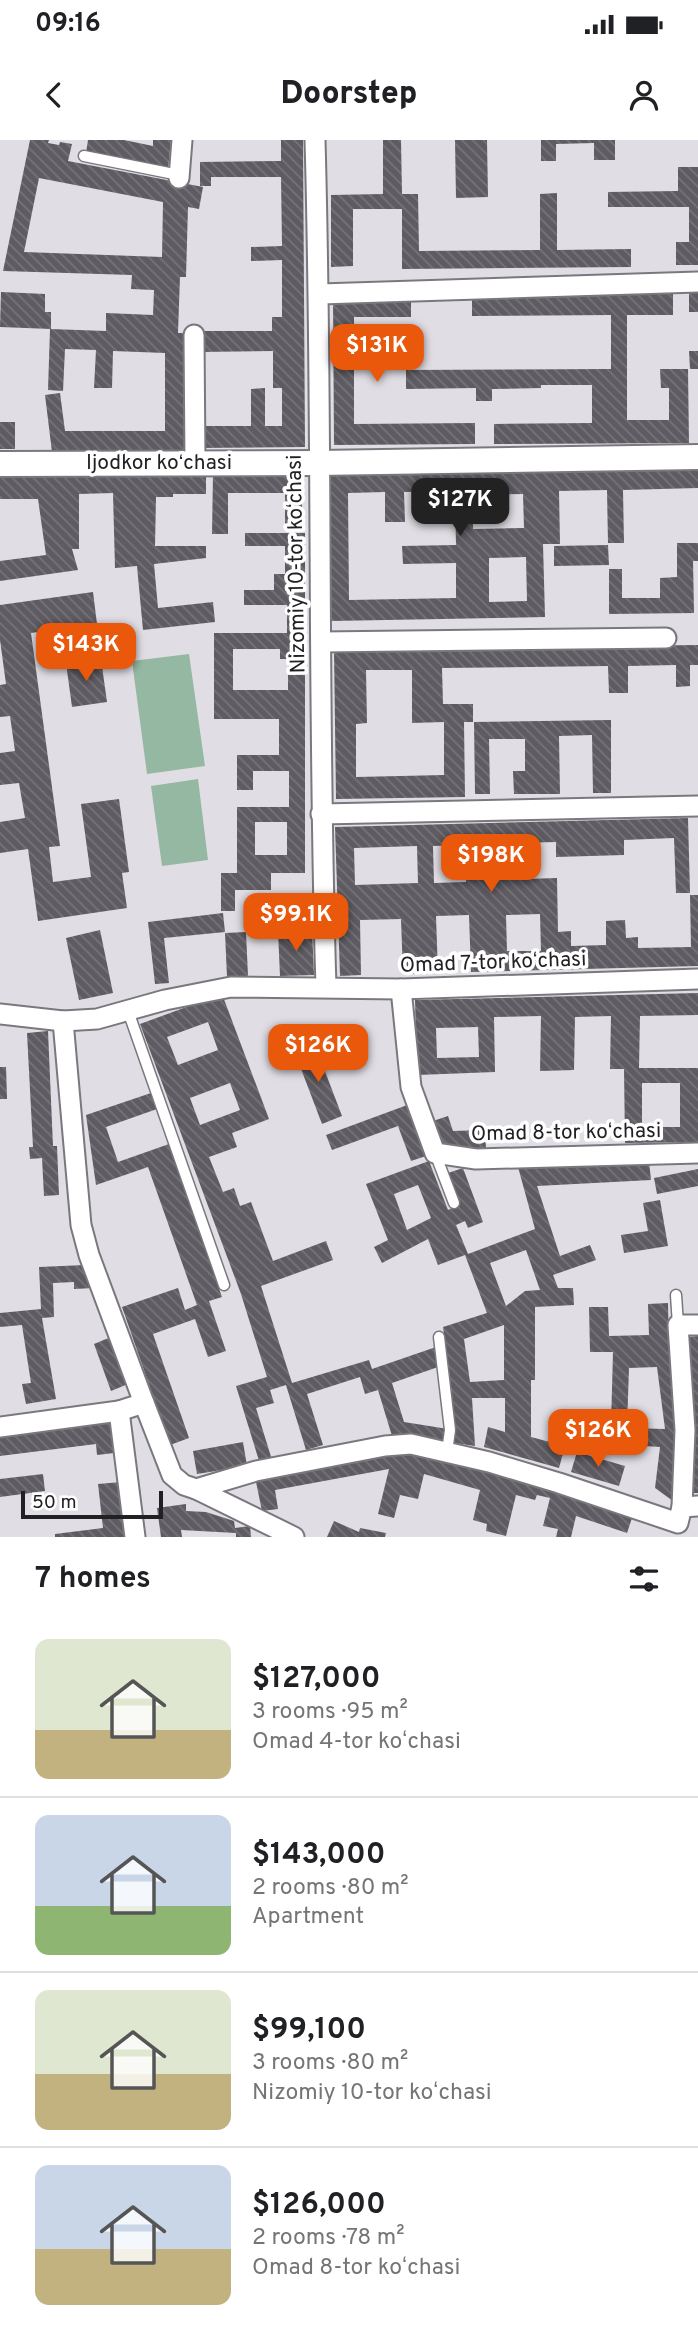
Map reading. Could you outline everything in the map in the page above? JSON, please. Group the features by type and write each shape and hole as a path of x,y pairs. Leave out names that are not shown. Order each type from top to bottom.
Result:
{"street":[{"path":"179,176 182,140"},
{"name":"Nizomiy 10-tor koʻchasi","path":"315,140 320,293 318,463 321,814 326,987"},
{"path":"320,293 698,282"},
{"path":"194,335 195,463"},
{"name":"Ijodkor koʻchasi","path":"0,464 318,463 698,457"},
{"path":"320,642 666,638"},
{"path":"321,814 698,806"},
{"name":"Omad 7-tor koʻchasi","path":"0,1014 63,1021 97,1019 165,999 231,987 401,989 698,979"},
{"path":"401,989 411,1087 435,1153"},
{"path":"63,1021 81,1225 89,1255 172,1475 184,1485 294,1537"},
{"name":"Omad 8-tor koʻchasi","path":"435,1153 476,1159 698,1153"},
{"path":"196,1489 256,1471 385,1446 411,1444 685,1518 685,1430 677,1325 698,1325"},
{"path":"0,1427 119,1411 144,1403"},
{"path":"119,1411 135,1537"}],"lane":[{"path":"84,156 179,176"},
{"path":"128,1010 225,1285"},
{"path":"435,1153 454,1203"},
{"path":"676,1295 677,1325"},
{"path":"439,1337 450,1430 447,1452"}],"green space":[{"path":"189,654 205,766 147,774 132,661"},
{"path":"198,779 208,860 162,866 151,786"}],"building":[{"path":"30,140 49,140 48,143 59,145 60,142 72,144 68,161 203,187 199,209 188,207 186,277 180,277 178,333 186,333 186,451 52,452 45,395 60,393 65,431 165,431 165,353 113,351 112,388 94,388 96,350 65,349 63,391 48,390 50,329 106,331 106,313 153,315 154,290 131,289 132,275 3,271","holes":["39,178 163,202 162,257 24,252"]},
{"path":"88,140 124,140 153,146 153,140 171,140 168,170 86,153"},
{"path":"281,140 303,140 305,447 197,448 196,426 251,426 251,389 265,388 265,426 282,426 282,388 273,388 273,351 199,352 198,331 272,331 272,317 282,317 282,260 251,261 251,247 282,246 281,177 211,177 211,186 200,186 200,162 281,161"},
{"path":"383,140 401,140 402,194 418,194 419,251 540,250 540,194 557,193 557,250 631,249 631,267 402,269 402,209 353,209 353,266 331,267 331,195 383,194"},
{"path":"455,140 487,140 488,197 456,198"},
{"path":"541,140 615,140 615,160 594,160 594,143 556,144 556,161 541,161"},
{"path":"678,167 698,167 698,265 676,265 676,242 689,242 689,207 608,207 608,192 678,191"},
{"path":"1,292 45,294 45,312 51,312 51,329 0,327"},
{"path":"689,292 698,292 698,312 689,312"},
{"path":"673,294 673,315 627,315 627,420 669,420 669,388 661,388 660,369 688,369 689,443 494,444 494,424 592,423 592,385 492,389 492,401 476,401 476,388 406,389 406,370 611,369 611,315 472,316 472,296"},
{"path":"333,297 411,297 411,317 354,317 354,424 475,423 475,444 334,445"},
{"path":"689,351 698,351 698,369 690,369"},
{"path":"0,422 15,422 15,449 0,449"},
{"path":"698,467 698,488 623,490 624,543 608,543 607,490 559,491 560,544 543,544 545,617 331,621 329,473","holes":["455,491 456,545 402,546 403,564 456,563 456,598 349,600 348,493 385,492 385,522 405,522 404,492","523,494 524,528 473,529 472,495","526,557 527,601 489,602 489,558"]},
{"path":"213,473 302,474 302,526 285,526 285,493 228,493 228,534 212,534"},
{"path":"0,474 206,474 206,494 156,497 155,546 206,546 206,558 154,564 158,608 213,602 215,622 143,630 137,566 115,568 113,493 79,494 79,549 72,549 78,570 0,581 0,561 46,555 38,499 0,499"},
{"path":"245,533 305,533 305,873 271,873 271,890 235,890 235,911 221,911 221,873 237,873 237,807 289,807 289,771 253,771 253,790 237,790 237,755 279,755 279,719 214,719 214,633 287,633 287,605 244,605 244,590 274,590 274,574 285,574 285,546 245,546","holes":["233,649 280,649 280,659 288,659 288,690 233,690","255,822 287,822 287,855 255,855"]},
{"path":"677,543 698,543 698,561 693,561 694,613 609,614 609,569 622,569 622,598 660,598 660,578 677,577"},
{"path":"608,545 609,565 554,566 554,546"},
{"path":"93,592 97,624 31,633 60,846 49,847 53,882 91,877 81,804 119,799 129,872 122,873 127,908 38,921 28,849 0,853 0,822 25,818 19,783 0,785 0,753 15,751 10,716 0,717 0,685 6,684 0,640 0,605"},
{"path":"698,645 698,665 690,665 690,686 676,687 676,665 628,666 628,693 609,693 608,666 442,668 443,704 473,704 473,722 464,722 465,797 336,799 334,650","holes":["366,670 412,670 412,723 444,722 444,775 356,777 356,724 367,723"]},
{"path":"101,659 107,702 72,707 66,663"},
{"path":"611,720 611,793 593,793 592,735 559,736 560,794 514,794 513,771 525,771 525,739 489,739 490,794 475,794 474,722"},
{"path":"688,818 690,893 676,893 674,838 624,840 624,855 556,857 556,842 485,844 486,880 557,878 558,932 571,931 571,946 606,945 606,921 625,920 626,938 638,937 638,948 691,947 690,895 698,895 698,966 471,972 469,915 436,916 438,973 403,974 401,919 360,920 361,975 340,976 335,827","holes":["465,845 466,882 434,883 433,846","417,846 418,883 355,885 354,848","540,914 541,951 507,951 506,915"]},
{"path":"223,913 225,932 164,938 169,983 155,984 148,922"},
{"path":"100,930 113,993 79,1000 66,938"},
{"path":"312,930 314,975 280,976 278,931"},
{"path":"246,932 248,976 227,977 225,933"},
{"path":"698,993 698,1015 640,1016 639,1068 698,1068 698,1142 625,1143 624,1069 610,1069 611,1016 575,1017 574,1070 540,1071 541,1016 494,1017 495,1072 417,1075 415,1000","holes":["478,1027 479,1057 437,1058 436,1028","642,1083 680,1083 680,1127 642,1127"]},
{"path":"222,994 269,1119 232,1133 237,1147 209,1157 223,1192 234,1188 240,1206 251,1202 273,1261 326,1241 333,1260 261,1286 292,1383 369,1360 372,1369 436,1347 438,1367 392,1383 404,1422 448,1429 446,1444 392,1436 378,1390 365,1394 360,1377 307,1394 323,1445 306,1450 286,1385 270,1390 274,1403 256,1408 272,1460 260,1464 236,1386 267,1377 241,1294 140,1024","holes":["208,1022 218,1050 178,1065 167,1037","230,1083 240,1110 200,1125 190,1098"]},
{"path":"48,1031 53,1146 57,1146 59,1195 44,1196 42,1158 30,1159 29,1147 33,1147 27,1033"},
{"path":"315,1045 342,1116 322,1124 295,1053"},
{"path":"0,1067 6,1067 7,1099 0,1099"},
{"path":"151,1093 157,1109 106,1127 118,1162 169,1144 222,1297 209,1301 226,1351 208,1357 195,1319 153,1334 189,1438 170,1445 122,1307 178,1288 185,1310 197,1305 148,1167 96,1185 86,1115"},
{"path":"410,1104 429,1155 411,1161 398,1126 332,1150 326,1135"},
{"path":"448,1116 453,1131 485,1130 486,1149 443,1150 433,1121"},
{"path":"429,1161 448,1210 459,1204 448,1173 463,1168 483,1222 468,1228 465,1221 456,1225 468,1254 535,1229 518,1167 649,1161 651,1180 537,1186 560,1256 590,1245 596,1260 553,1275 558,1288 573,1288 574,1305 535,1307 535,1380 531,1380 531,1437 565,1446 559,1468 484,1447 488,1427 505,1432 505,1398 472,1398 475,1446 455,1443 443,1327 487,1313 465,1255 438,1265 428,1239 382,1263 374,1247 388,1240 366,1184","holes":["418,1185 431,1218 407,1230 394,1194","526,1250 540,1290 525,1291 506,1306 490,1263","504,1325 504,1380 470,1382 464,1339"]},
{"path":"698,1169 698,1186 657,1194 654,1178"},
{"path":"660,1200 668,1246 624,1253 621,1235 648,1231 643,1203"},
{"path":"85,1265 94,1288 74,1289 74,1282 53,1283 54,1317 42,1318 56,1399 26,1404 22,1384 31,1383 22,1325 0,1327 0,1313 41,1309 39,1267"},
{"path":"668,1303 669,1350 680,1430 673,1501 655,1488 660,1447 629,1445 630,1428 665,1429 657,1367 629,1368 627,1426 611,1425 613,1352 590,1352 589,1307 608,1307 609,1336 649,1335 648,1304"},
{"path":"698,1336 698,1493 690,1493 688,1337"},
{"path":"111,1337 128,1384 111,1391 94,1344"},
{"path":"110,1423 114,1453 97,1455 96,1444 0,1456 0,1437"},
{"path":"243,1442 247,1466 197,1474 193,1451"},
{"path":"411,1449 500,1473 633,1515 627,1533 576,1516 571,1537 556,1537 558,1529 543,1526 550,1498 537,1495 535,1500 516,1495 506,1536 486,1531 487,1524 473,1520 480,1490 424,1474 418,1499 400,1495 394,1518 378,1514 389,1469 275,1490 278,1509 262,1511 255,1477"},
{"path":"577,1452 625,1466 619,1486 571,1472"},
{"path":"43,1474 45,1491 0,1497 0,1479"},
{"path":"121,1482 128,1537 55,1537 55,1534 103,1528 98,1484"},
{"path":"186,1504 186,1511 206,1512 234,1521 235,1528 250,1526 251,1537 236,1537 236,1533 181,1530 182,1537 161,1537 157,1508"},
{"path":"334,1521 359,1532 360,1528 386,1533 385,1537 327,1537"}]}
